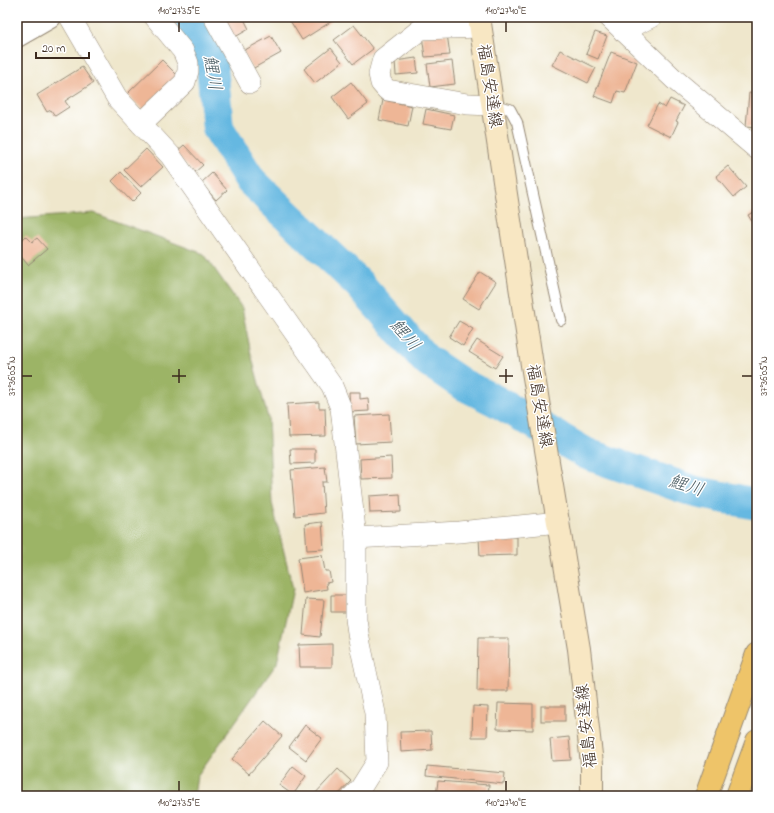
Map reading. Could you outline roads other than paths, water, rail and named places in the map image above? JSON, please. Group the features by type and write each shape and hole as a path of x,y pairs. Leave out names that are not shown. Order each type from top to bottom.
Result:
{"highway":[{"path":"706,796 757,654"},
{"path":"737,796 757,741"}],"main road":[{"name":"福島安達線","path":"479,22 532,365 579,649 592,764 592,796"}],"street":[{"path":"17,36 50,17"},
{"path":"70,17 117,98 170,155 332,386 341,408 356,538 356,619 359,639 376,713 377,762 360,789 353,796"},
{"path":"141,124 185,82 188,71 188,63 183,51 155,17"},
{"path":"214,17 250,83"},
{"path":"616,24 651,17"},
{"path":"479,22 421,29 383,59 379,74 381,83 386,90 467,104 492,105"},
{"path":"616,24 674,79 757,149"},
{"path":"356,538 459,532 559,522"}],"lane":[{"path":"492,105 510,109 517,122 561,320"}],"waterway":[{"name":"鯉川","path":"190,17 211,56 218,128 251,181 359,284 425,359 462,384 496,401 587,454 696,492 757,504"}]}
